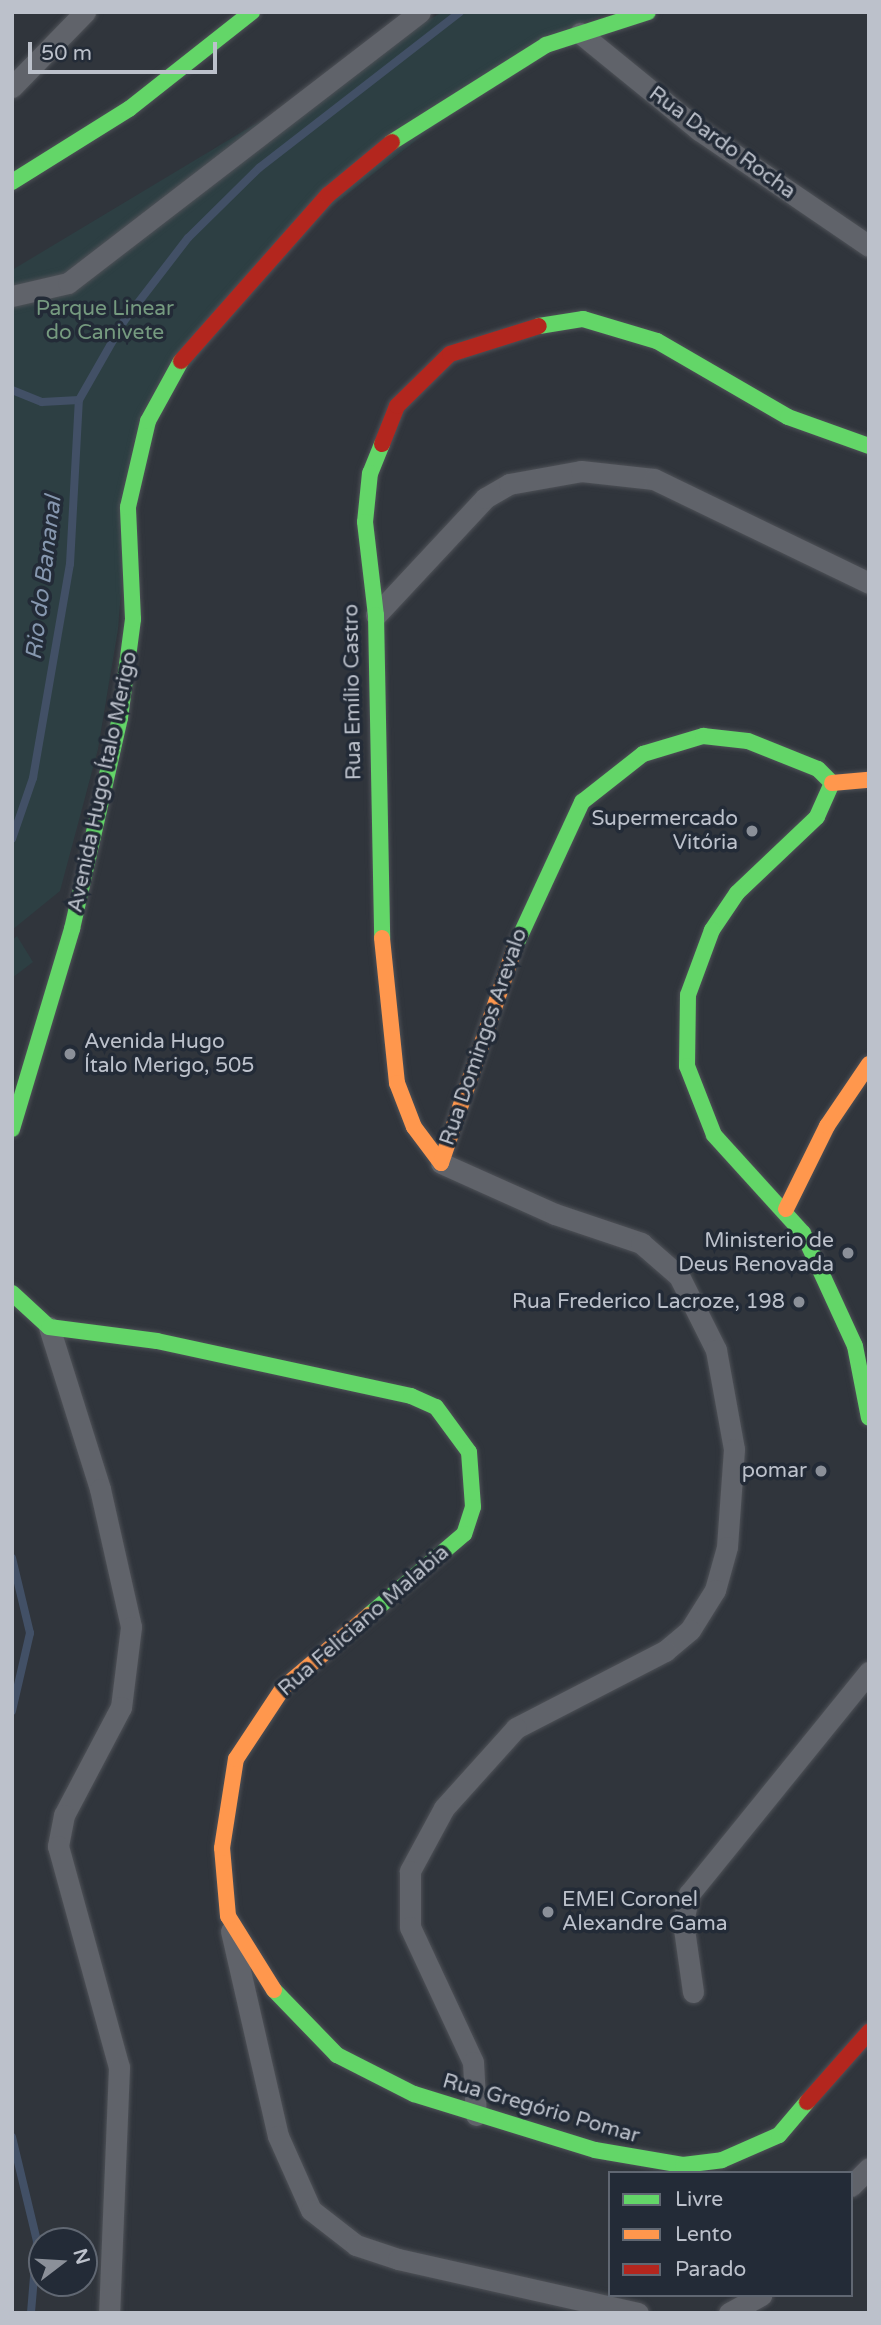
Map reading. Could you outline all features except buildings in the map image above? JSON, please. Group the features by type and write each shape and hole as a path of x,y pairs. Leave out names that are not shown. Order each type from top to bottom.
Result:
{"street":[{"path":"12,87 85,12"},
{"path":"12,182 130,109 252,12"},
{"path":"12,296 68,283 420,12"},
{"name":"Avenida Hugo Ítalo Merigo","path":"12,1129 72,929 120,718 133,620 128,507 144,434 168,380 199,335 360,166 452,97 580,33 649,12"},
{"name":"Rua Dardo Rocha","path":"580,33 699,131 869,246"},
{"name":"Rua Emílio Castro","path":"441,1163 414,1127 394,1067 377,809 376,615 365,522 382,438 421,376 484,339 551,321 613,323 657,341 788,417 869,446"},
{"path":"376,615 485,498 509,484 581,471 654,479 869,583"},
{"name":"Rua Domingos Arevalo","path":"476,2115 473,2063 410,1927 410,1871 444,1808 516,1728 665,1651 705,1611 727,1546 734,1449 716,1350 679,1276 641,1243 555,1214 441,1163 526,914 582,803 643,754 703,736 748,741 818,769 832,783"},
{"path":"869,780 832,783 817,817 737,893 696,961 688,995 687,1066 698,1104 735,1165 786,1209 829,1284 863,1358 869,1418"},
{"path":"786,1209 827,1126 869,1064"},
{"path":"12,1293 49,1327 107,1515 131,1627 121,1707 64,1815 58,1846 119,2067 109,2313"},
{"name":"Rua Feliciano Malabia","path":"49,1327 157,1341 411,1396 436,1407 469,1452 473,1507 464,1534 283,1688 236,1759 222,1847 228,1916 278,2136 312,2210 356,2245 398,2259 638,2313"},
{"path":"693,1992 683,1922 690,1894 869,1672"},
{"name":"Rua Gregório Pomar","path":"228,1916 283,2005 337,2055 414,2094 476,2115 643,2160 722,2160 779,2135 869,2032"},
{"path":"853,2184 869,2168"},
{"path":"733,2312 758,2297"}],"green space":[{"name":"Parque Linear do Canivete","path":"442,12 611,12 551,35 282,245 133,443 118,629 98,749 60,891 12,930 12,270"},
{"path":"17,936 33,962 12,978 12,940"}],"waterway":[{"path":"12,839 33,778 70,564 79,400 124,321 188,238 259,168 460,12"},
{"path":"12,390 42,402 79,400"},
{"name":"Rio do Bananal","path":"12,1558 30,1633 12,1711"},
{"name":"Rio do Bananal","path":"12,2137 37,2241 31,2313"}],"traffic: fast":[{"path":"12,182 129,109 252,12"},
{"path":"392,142 546,45 648,12"},
{"path":"539,326 583,319 657,341 788,417 869,446"},
{"path":"12,1129 72,929 120,718 133,619 128,507 148,421 181,361"},
{"path":"382,444 370,473 365,522 376,615 382,938"},
{"path":"515,947 582,802 643,754 703,736 748,741 818,769 832,783"},
{"path":"832,783 817,817 737,893 712,930 688,995 687,1066 714,1135 803,1233 855,1346 869,1418"},
{"path":"12,1293 49,1327 157,1341 411,1396 436,1407 469,1452 473,1507 464,1534 369,1615"},
{"path":"274,1990 337,2055 414,2094 595,2150 683,2165 722,2160 779,2135 807,2102"}],"traffic: slow":[{"path":"832,783 869,780"},
{"path":"382,938 397,1083 414,1127 441,1163 515,947"},
{"path":"786,1209 827,1126 869,1064"},
{"path":"274,1990 228,1916 222,1848 236,1759 283,1688 369,1615"}],"traffic: jam":[{"path":"181,361 328,195 392,142"},
{"path":"382,444 397,406 450,354 539,326"},
{"path":"807,2102 869,2032"}],"place":[{"name":"Supermercado Vitória","path":"752,831"},
{"name":"Avenida Hugo Ítalo Merigo, 505","path":"70,1054"},
{"name":"Ministerio de Deus Renovada","path":"848,1253"},
{"name":"Rua Frederico Lacroze, 198","path":"799,1302"},
{"name":"pomar","path":"821,1471"},
{"name":"EMEI Coronel Alexandre Gama","path":"548,1912"}]}
